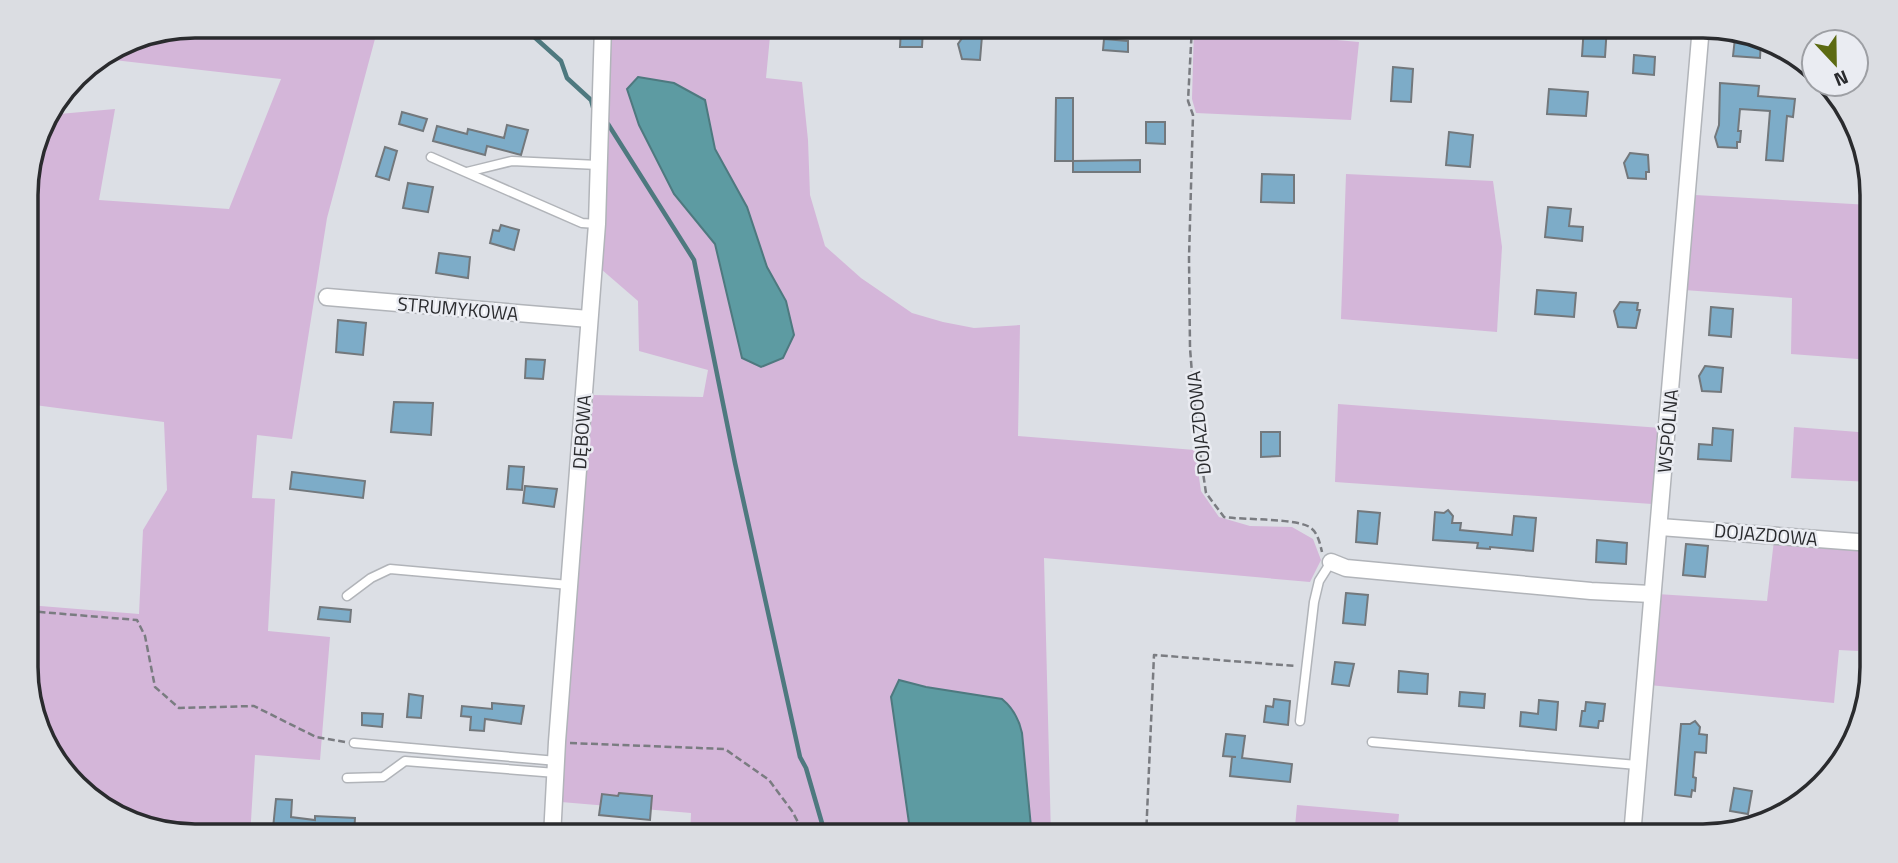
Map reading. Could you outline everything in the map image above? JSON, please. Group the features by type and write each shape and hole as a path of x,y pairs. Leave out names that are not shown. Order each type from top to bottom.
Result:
{"street":[{"name":"DĘBOWA","path":"553,824 597,224 603,38"},
{"name":"WSPÓLNA","path":"1633,824 1700,38"},
{"name":"STRUMYKOWA","path":"327,297 589,319"},
{"name":"DOJAZDOWA","path":"1660,527 1860,542"},
{"path":"1331,562 1346,568 1591,591 1651,594"}],"lane":[{"path":"431,157 582,223 597,224"},
{"path":"467,172 512,161 598,165"},
{"path":"1300,721 1314,601 1319,581 1331,562"},
{"path":"347,596 371,578 390,569 569,585"},
{"path":"1372,742 1637,765"},
{"path":"354,743 557,767"},
{"path":"347,778 383,777 405,761 557,767"}],"path":[{"name":"DOJAZDOWA","path":"1191,38 1188,101 1193,115 1190,166 1190,348 1196,425 1206,494 1224,517 1298,522 1310,526 1317,534 1323,554 1331,562"},
{"path":"38,612 136,620 145,636 155,687 178,708 254,706 316,737 354,743"},
{"path":"1147,824 1154,654 1306,667"},
{"path":"557,742 725,749 769,780 799,824"}],"shaded area":[{"path":"196,38 375,38 327,218 292,439 257,435 252,498 275,499 268,631 330,637 320,760 255,755 251,824 175,823 136,813 100,792 71,763 50,727 44,708 38,667 38,606 139,614 143,530 167,490 164,422 39,406 39,185 50,136 62,114 115,109 99,200 229,209 281,79 116,60 145,47"},
{"path":"611,38 770,38 766,78 802,82 810,195 825,246 861,278 912,313 974,328 1020,325 1018,436 1195,450 1201,491 1219,517 1250,526 1292,527 1313,539 1321,560 1310,582 1044,558 1051,824 691,824 691,813 561,802 570,647 591,395 703,397 708,370 639,351 638,301 601,269"},
{"path":"1194,38 1315,38 1359,42 1351,120 1196,113 1192,99"},
{"path":"1346,174 1493,181 1502,247 1497,332 1341,319"},
{"path":"1695,195 1860,204 1860,359 1791,354 1792,298 1684,290"},
{"path":"1338,404 1661,428 1652,504 1335,482"},
{"path":"1794,427 1860,432 1860,481 1791,478"},
{"path":"1774,540 1860,547 1858,651 1839,650 1834,703 1649,685 1657,594 1767,601"},
{"path":"1297,805 1399,814 1398,824 1295,824"}],"water":[{"path":"638,77 674,83 705,100 715,149 747,207 767,267 786,301 794,335 783,358 761,367 742,358 715,244 674,194 639,125 627,89"},
{"path":"899,680 1002,699 1017,718 1022,733 1031,824 909,824 891,697"}],"building":[{"path":"900,38 922,38 922,47 900,47"},
{"path":"962,38 982,38 980,60 962,59 958,44"},
{"path":"1583,38 1606,38 1605,57 1582,56"},
{"path":"1104,39 1128,41 1128,52 1103,50"},
{"path":"1735,42 1760,49 1760,58 1733,56"},
{"path":"1634,55 1655,57 1654,75 1633,73"},
{"path":"1393,67 1413,69 1411,102 1391,101"},
{"path":"1720,83 1759,86 1758,96 1795,99 1793,117 1787,116 1783,161 1766,160 1770,111 1740,109 1738,131 1741,131 1737,148 1718,147 1715,137 1719,125"},
{"path":"1549,89 1588,92 1586,116 1547,114"},
{"path":"1056,98 1073,98 1073,161 1055,161"},
{"path":"402,112 427,119 423,131 399,124"},
{"path":"1146,122 1165,122 1165,144 1146,143"},
{"path":"507,125 528,130 521,155 487,146 485,155 433,141 437,126 467,134 468,129 504,138"},
{"path":"1449,132 1473,135 1470,167 1446,165"},
{"path":"385,147 397,151 389,180 376,176"},
{"path":"1630,153 1648,155 1649,172 1646,172 1646,179 1628,178 1624,163"},
{"path":"1140,160 1140,172 1073,172 1073,161"},
{"path":"1262,174 1294,175 1294,203 1261,202"},
{"path":"408,183 433,187 428,212 403,208"},
{"path":"1548,207 1571,209 1569,226 1583,227 1582,241 1545,237"},
{"path":"501,225 519,230 514,250 490,243 493,230 499,231"},
{"path":"439,253 470,257 468,278 436,273"},
{"path":"1537,290 1576,293 1574,317 1535,314"},
{"path":"1620,302 1638,303 1637,310 1640,310 1636,328 1618,327 1614,311"},
{"path":"1711,307 1733,309 1731,337 1709,335"},
{"path":"338,320 366,323 363,355 336,352"},
{"path":"526,359 545,360 543,379 525,378"},
{"path":"1705,366 1723,368 1721,392 1702,391 1699,376"},
{"path":"394,402 433,403 431,435 391,432"},
{"path":"1713,428 1733,430 1731,461 1698,459 1699,444 1712,445"},
{"path":"1261,432 1280,432 1280,456 1261,457"},
{"path":"509,466 524,467 522,490 507,489"},
{"path":"292,472 365,481 363,498 290,489"},
{"path":"525,486 557,489 554,507 523,503"},
{"path":"1448,510 1453,516 1452,523 1461,523 1460,530 1512,535 1514,516 1536,518 1533,551 1477,548 1478,543 1433,540 1435,512 1444,513"},
{"path":"1358,511 1380,513 1377,544 1356,542"},
{"path":"1597,540 1627,543 1626,564 1596,562"},
{"path":"1686,544 1708,546 1705,577 1683,575"},
{"path":"1346,593 1368,595 1365,625 1343,623"},
{"path":"320,607 351,610 350,622 318,619"},
{"path":"1335,662 1354,664 1349,686 1332,684"},
{"path":"1399,671 1428,674 1427,694 1398,692"},
{"path":"1460,692 1485,694 1484,708 1459,706"},
{"path":"409,694 423,696 421,718 407,717"},
{"path":"1274,699 1290,701 1288,725 1264,722 1266,706 1273,707"},
{"path":"1539,700 1558,702 1556,730 1520,726 1521,712 1538,714"},
{"path":"1586,702 1605,704 1603,721 1599,721 1598,728 1580,726"},
{"path":"492,703 524,706 521,724 485,719 484,731 470,730 471,717 461,716 462,706 492,709"},
{"path":"362,713 383,714 382,727 362,725"},
{"path":"1695,721 1700,727 1699,734 1707,735 1706,753 1695,752 1695,791 1692,790 1691,797 1675,795 1681,724"},
{"path":"1226,734 1245,736 1242,758 1292,764 1290,782 1230,776 1232,757 1236,757 1223,756"},
{"path":"1734,788 1752,791 1748,814 1730,811"},
{"path":"619,793 652,796 650,820 599,815 602,794 618,796"},
{"path":"276,799 292,800 291,817 315,820 315,816 355,818 355,824 273,824"}],"waterway":[{"path":"535,38 561,61 567,78 591,100 594,111"},
{"path":"608,124 694,260 735,463 800,757 806,768 822,824"}]}
